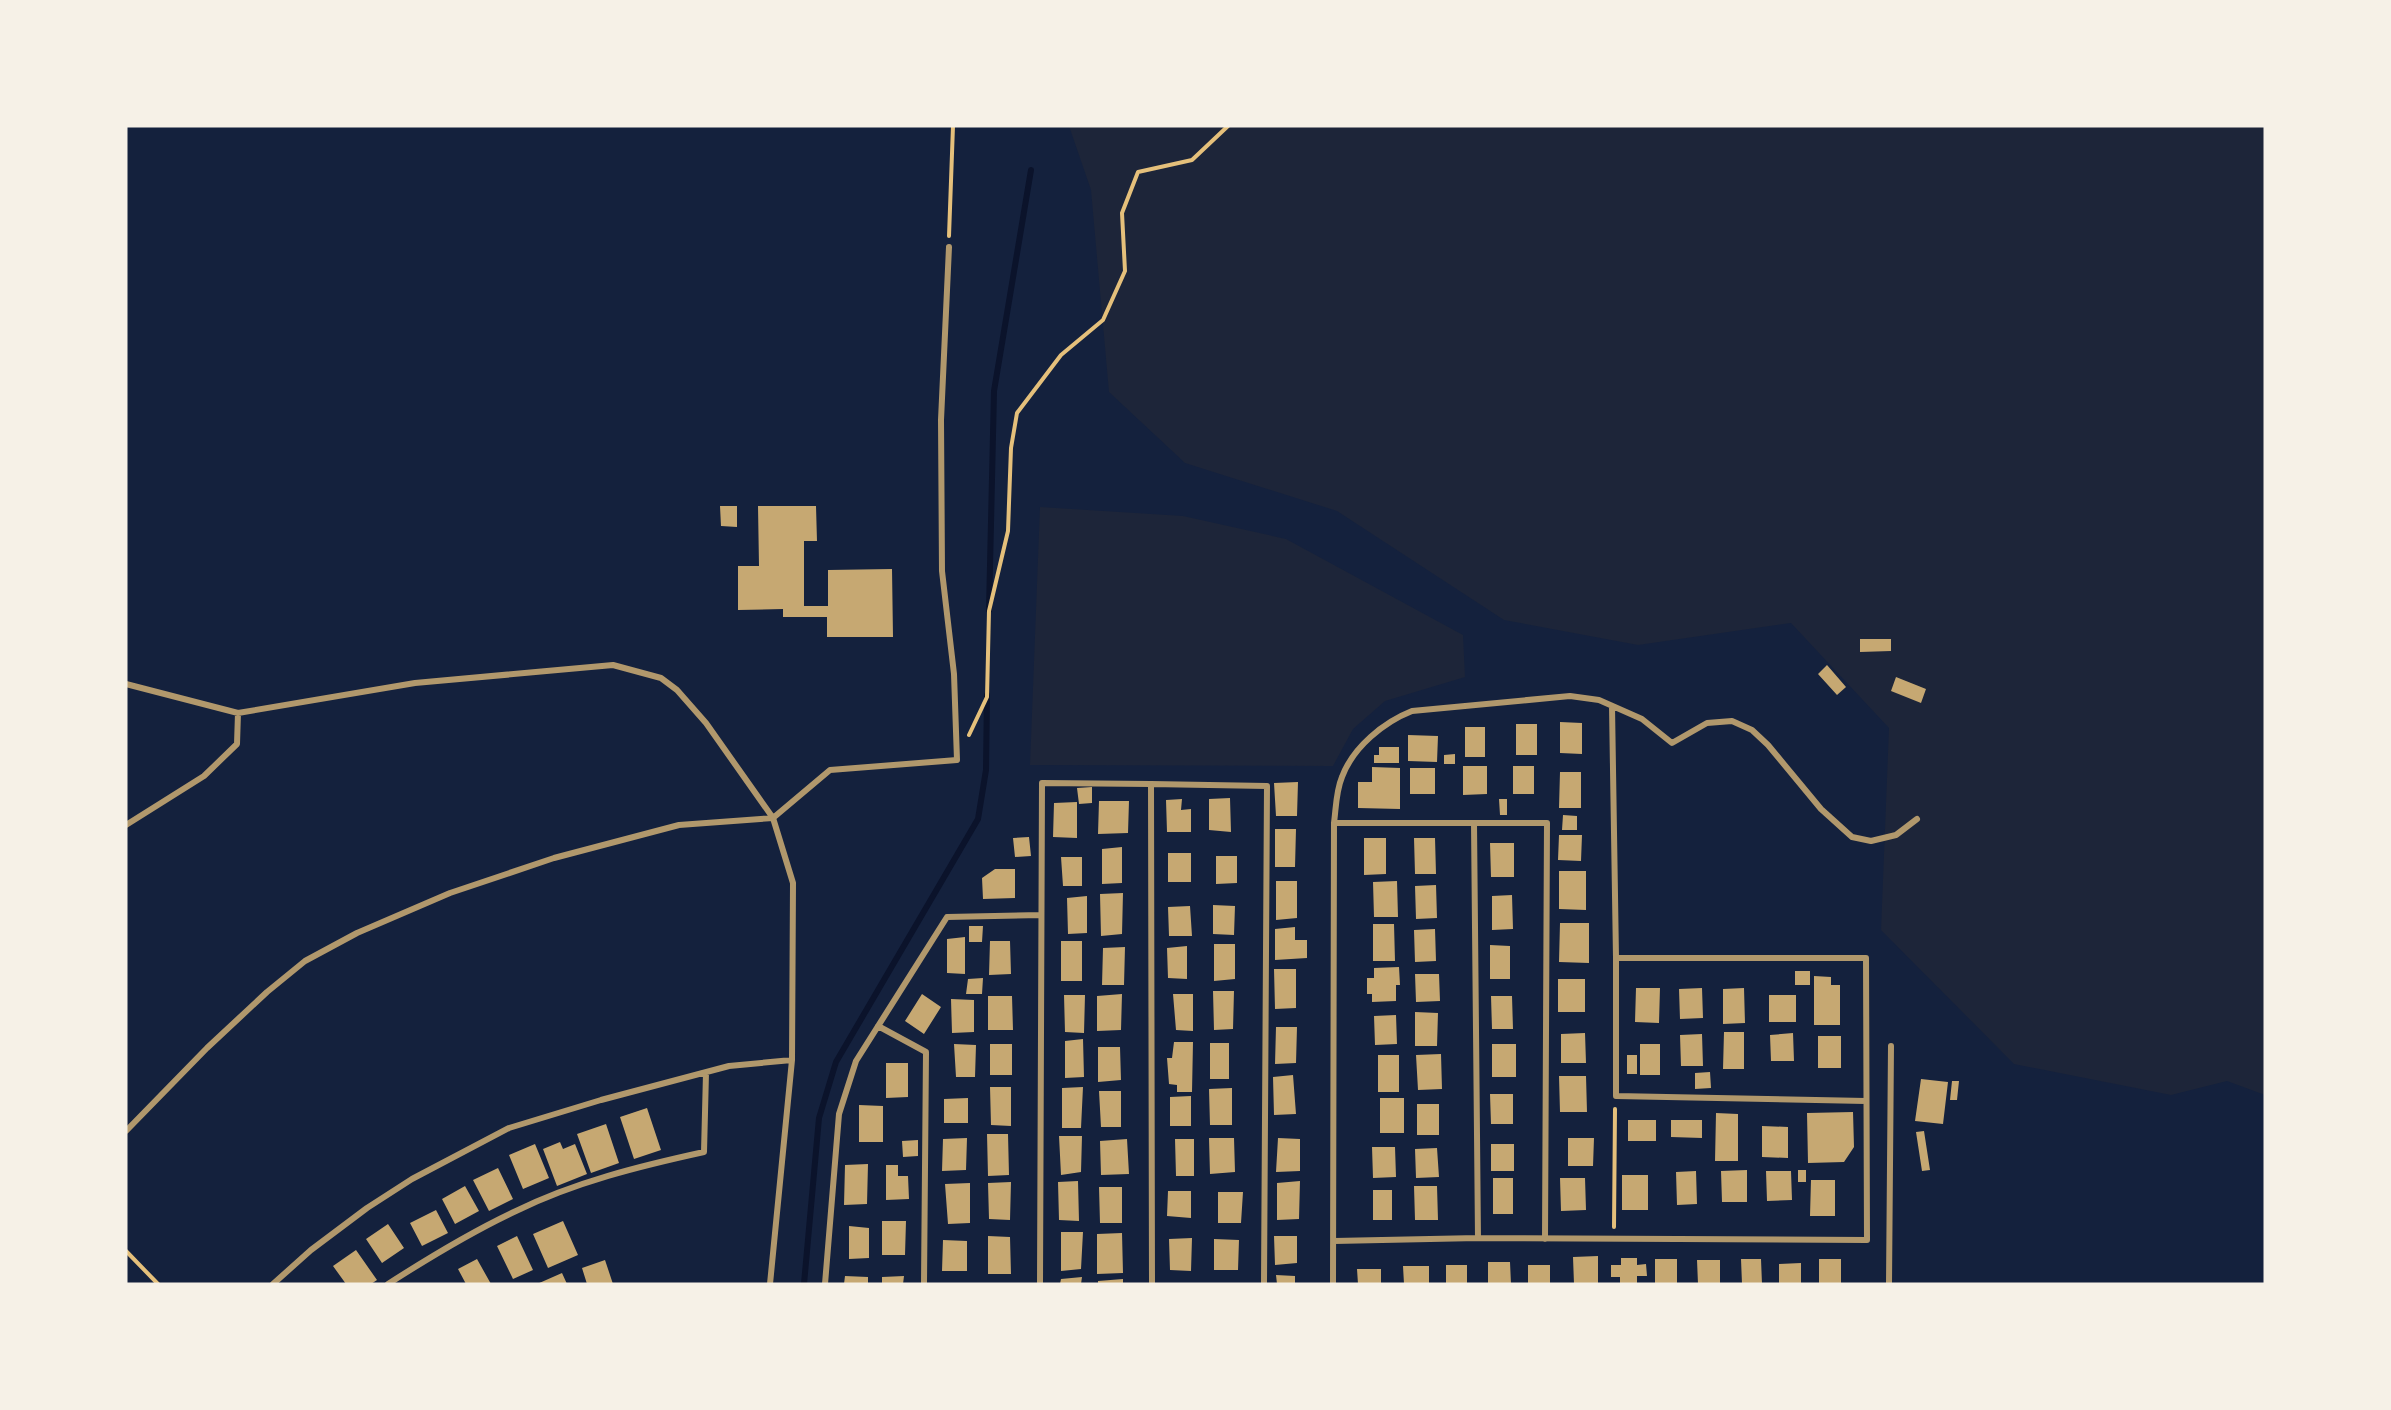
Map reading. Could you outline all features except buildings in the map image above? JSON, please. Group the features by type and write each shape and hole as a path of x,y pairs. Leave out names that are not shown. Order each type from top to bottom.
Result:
{"street":[{"path":"126,1131 207,1048 267,992 305,961 357,933 450,894 554,858 680,825 773,818 830,770 957,760 954,674 942,571 941,420 949,247"},
{"path":"126,684 238,713 415,682 613,665 662,678 677,690 706,723 773,818 793,883 792,1060 770,1284"},
{"path":"1333,1284 1334,823 1341,778 1352,756 1396,718 1412,711 1570,696 1599,700 1642,719 1672,743 1707,723 1732,721 1752,730 1789,768 1821,809 1852,837 1870,841 1896,836 1917,819"},
{"path":"1612,706 1616,1096 1866,1101"},
{"path":"126,825 204,776 237,744 238,713"},
{"path":"1040,1284 1042,783 1267,786 1264,1284"},
{"path":"1151,784 1152,1284"},
{"path":"1334,823 1546,823 1545,1239"},
{"path":"1474,823 1478,1238"},
{"path":"825,1284 839,1114 856,1061 947,917 1041,915"},
{"path":"1334,1241 1478,1238 1867,1240 1866,958 1616,958"},
{"path":"878,1026 926,1052 924,1284"},
{"path":"1889,1284 1891,1046"},
{"path":"273,1284 367,1208 412,1179 509,1128 601,1100 729,1066 792,1060"},
{"path":"388,1284 442,1249 517,1210 585,1183 643,1165 704,1152 706,1072"}],"path":[{"path":"949,247 953,126"},
{"path":"957,760 987,697 989,610 1008,531 1011,448 1017,413 1061,355 1103,320 1125,271 1122,213 1138,172 1192,160 1227,126"},
{"path":"1614,1116 1614,1224"},
{"path":"126,1251 158,1284"}],"shaded area":[{"path":"1069,126 2265,126 2265,1095 2227,1081 2171,1095 2014,1064 1881,930 1889,728 1791,623 1638,645 1504,620 1337,511 1185,463 1109,392 1091,190"},
{"path":"1040,507 1183,516 1286,539 1463,635 1465,677 1385,701 1353,729 1333,766 1030,765"}],"waterway":[{"path":"989,610 994,391 1031,170"},
{"path":"804,1284 819,1118 836,1062 978,819 986,770 987,695"}]}
